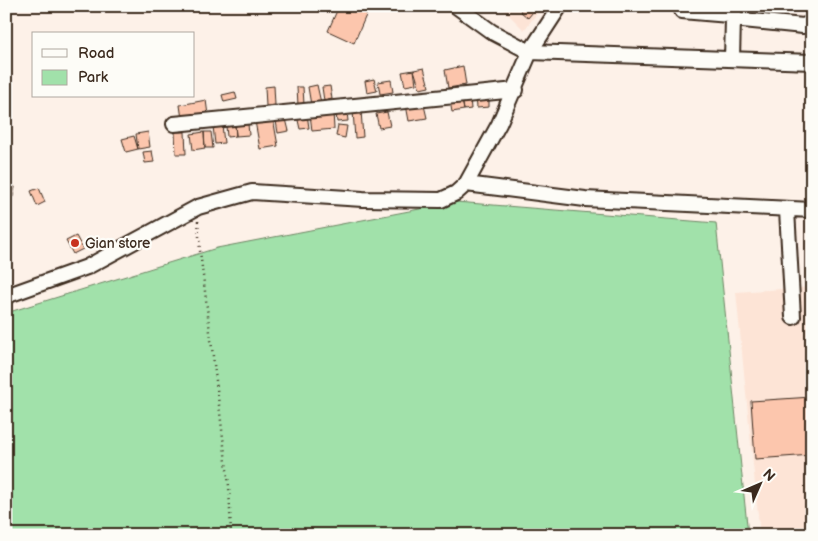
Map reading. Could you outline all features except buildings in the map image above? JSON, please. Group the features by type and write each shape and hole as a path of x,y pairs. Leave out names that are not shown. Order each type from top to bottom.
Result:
{"street":[{"path":"456,6 492,32 530,52 812,62"},
{"path":"6,296 87,267 198,207 252,192 363,199 442,200 456,194 466,184 516,90 530,52 560,6"},
{"path":"682,11 734,13 803,26 812,23"},
{"path":"732,58 734,13"},
{"path":"174,124 516,90"},
{"path":"466,184 585,199 812,210"},
{"path":"787,210 793,317"}],"path":[{"path":"198,207 200,251 229,486 231,535"}],"shaded area":[{"path":"500,6 543,6 524,30"},
{"path":"812,287 812,535 760,535 736,292"}],"green space":[{"path":"456,202 716,223 748,535 6,535 6,313 217,248"}],"place":[{"name":"Gian store","path":"75,243"}]}
